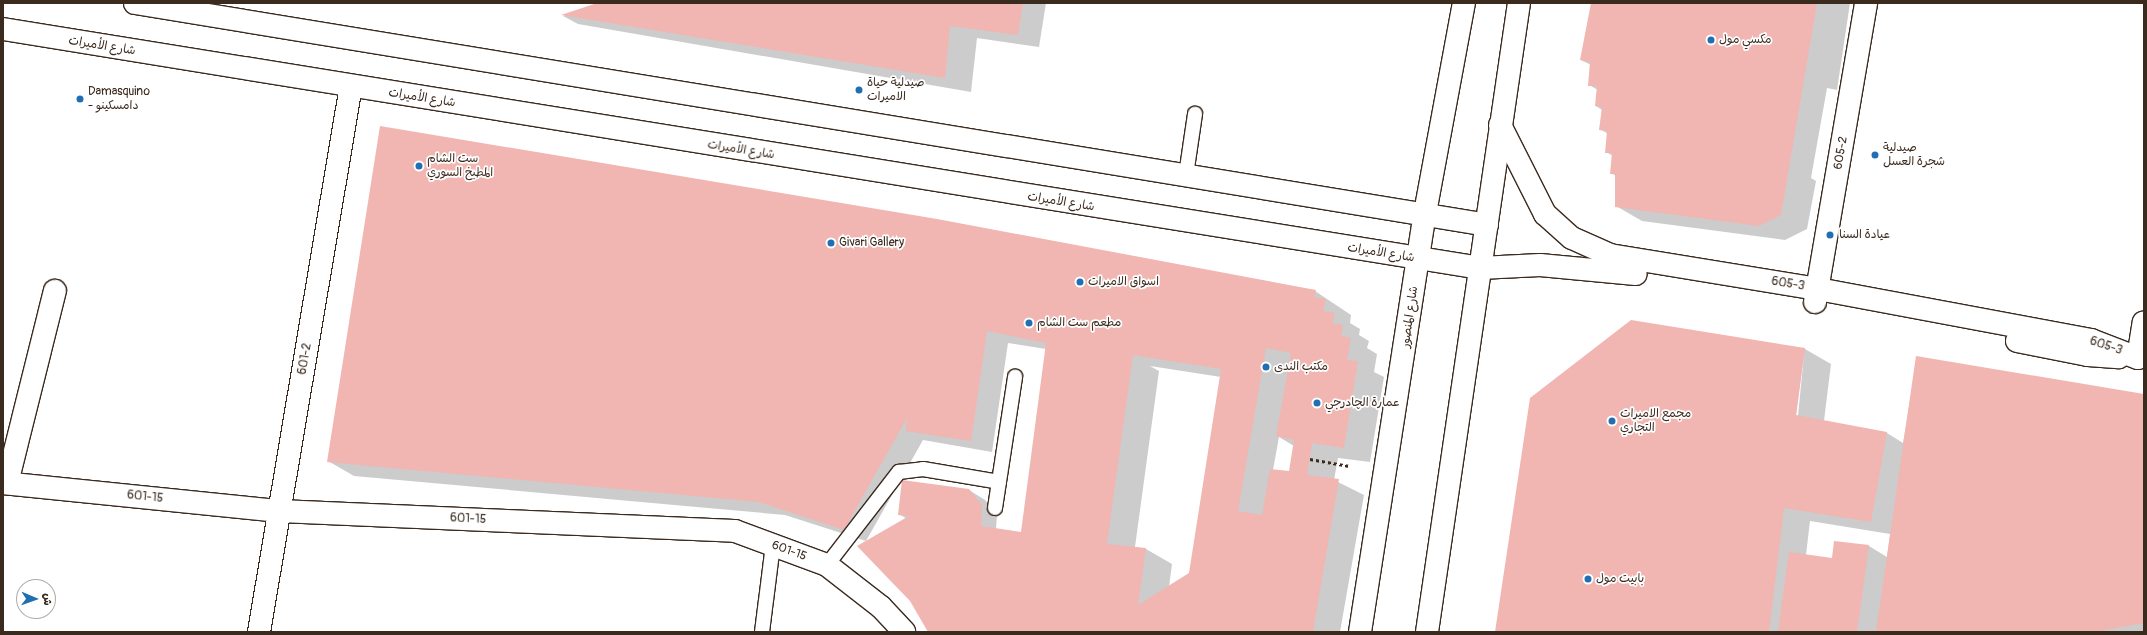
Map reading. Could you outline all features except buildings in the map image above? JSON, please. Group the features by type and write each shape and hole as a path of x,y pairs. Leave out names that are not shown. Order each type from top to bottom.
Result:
{"street":[{"path":"136,3 1425,213 1487,225"},
{"name":"شارع المنصور","path":"1360,632 1425,213 1464,3"},
{"path":"1427,632 1519,3"},
{"name":"605-2","path":"1816,295 1866,3"},
{"name":"شارع الأميرات","path":"3,29 1480,268"},
{"name":"601-2","path":"259,632 351,86"},
{"name":"605-3","path":"1500,125 1545,214 1557,227 1588,246 1610,255 1816,295 2091,340 2141,358"},
{"name":"605-3","path":"1480,268 1540,265 1609,270 1816,295"},
{"path":"5,483 55,291"},
{"path":"2141,358 2144,322"},
{"name":"601-15","path":"5,483 279,511 735,531 827,565 881,607 904,632"}],"lane":[{"path":"1186,175 1194,114"},
{"path":"995,508 1015,377"},
{"path":"827,565 899,472 923,469 999,482"},
{"path":"762,632 773,545"}],"path":[{"path":"1310,459 1349,466"}],"place":[{"name":"مكسي مول","path":"1711,40"},
{"name":"صيدلية حياة الاميرات","path":"859,90"},
{"name":"Damasquino - دامسكينو","path":"80,99"},
{"name":"صيدلية شجرة العسل","path":"1875,155"},
{"name":"ست الشام المطبخ السوري","path":"419,166"},
{"name":"عيادة السنا","path":"1830,235"},
{"name":"Givari Gallery","path":"831,243"},
{"name":"اسواق الاميرات","path":"1080,282"},
{"name":"مطعم ست الشام","path":"1029,323"},
{"name":"مكتب الندى","path":"1266,367"},
{"name":"عمارة الچادرجي","path":"1317,403"},
{"name":"مجمع الاميرات التجاري","path":"1612,421"},
{"name":"بابيت مول","path":"1588,579"}]}
